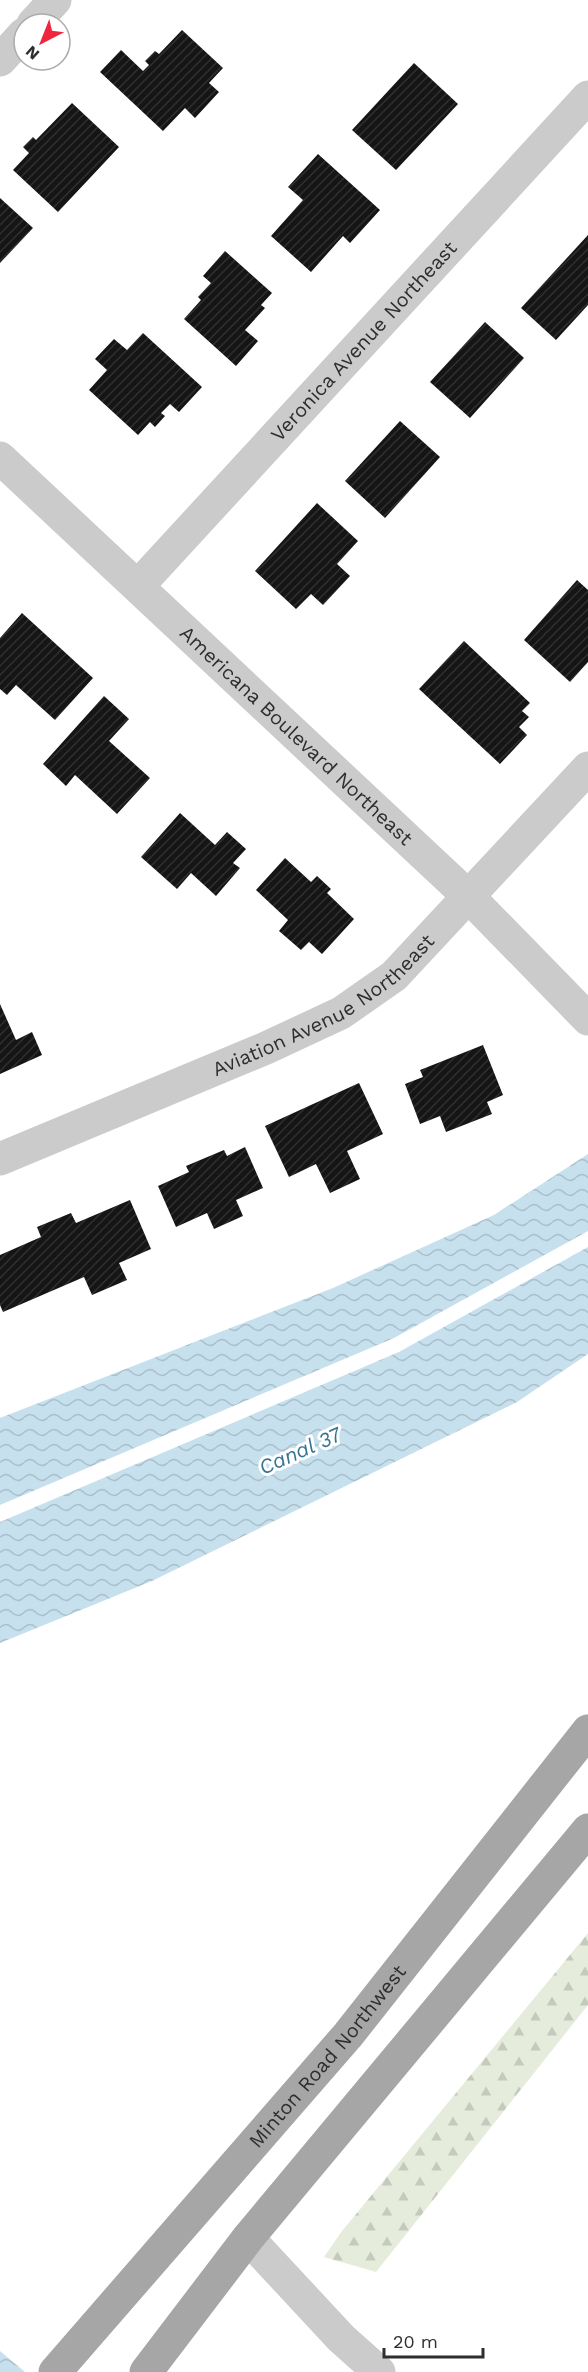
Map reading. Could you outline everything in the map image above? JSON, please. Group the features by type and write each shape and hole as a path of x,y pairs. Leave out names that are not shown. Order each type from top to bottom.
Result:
{"main road":[{"name":"Minton Road Northwest","path":"65,2361 348,2035 588,1731"},
{"path":"146,2372 248,2238 588,1830"}],"street":[{"path":"44,12 55,0"},
{"path":"0,60 12,47"},
{"name":"Veronica Avenue Northeast","path":"138,586 588,97"},
{"name":"Americana Boulevard Northeast","path":"0,458 469,897 588,1019"},
{"name":"Aviation Avenue Northeast","path":"0,1159 266,1048 341,1013 394,976 588,768"},
{"path":"248,2238 341,2338 379,2372"}],"green space":[{"path":"588,1933 588,2005 376,2272 324,2257 342,2231"}],"water":[{"path":"588,1154 588,1231 394,1338 0,1505 0,1418 333,1288 494,1215"},
{"name":"Canal 37","path":"588,1247 588,1354 517,1402 152,1581 0,1643 0,1522 399,1352"},
{"path":"0,2351 25,2372 0,2372"}],"building":[{"path":"182,30 223,68 209,83 219,92 195,118 185,108 163,131 100,72 121,50 143,71 149,65 145,61 155,51 159,54"},
{"path":"414,63 458,104 396,170 352,130"},
{"path":"72,103 119,147 58,212 13,170 29,153 23,147 33,137 36,140"},
{"path":"318,154 380,210 350,243 343,236 311,272 271,236 303,200 288,187"},
{"path":"0,198 33,228 0,263"},
{"path":"588,235 588,305 556,340 521,308"},
{"path":"225,251 272,293 261,305 265,308 245,330 258,341 236,366 184,319 201,300 198,297 211,283 203,276"},
{"path":"485,322 524,358 470,418 430,382"},
{"path":"143,333 202,387 179,412 170,404 161,413 165,416 155,427 150,422 138,435 89,390 107,370 95,359 114,339 127,350"},
{"path":"400,421 440,457 385,518 345,481"},
{"path":"317,503 358,541 337,564 350,576 323,605 311,594 296,609 255,571"},
{"path":"577,580 588,590 588,662 570,682 524,640"},
{"path":"22,613 93,678 55,720 16,685 7,695 0,689 0,638"},
{"path":"464,641 530,703 522,711 529,717 519,727 527,735 500,764 419,689"},
{"path":"104,696 129,719 109,741 150,778 117,814 75,775 66,786 43,764"},
{"path":"180,813 215,845 227,832 246,849 233,863 240,868 216,896 191,873 177,889 141,857"},
{"path":"285,858 311,882 317,876 331,889 327,893 354,919 322,954 309,942 301,950 279,931 288,920 256,890"},
{"path":"0,1004 16,1040 32,1032 42,1055 0,1074"},
{"path":"483,1045 503,1095 487,1102 492,1114 446,1132 440,1116 420,1124 405,1084 423,1077 420,1070"},
{"path":"359,1083 383,1134 347,1151 360,1179 330,1193 316,1164 289,1177 265,1126"},
{"path":"245,1147 263,1188 236,1200 243,1216 214,1229 207,1213 176,1227 158,1186 189,1172 186,1166 224,1150 227,1156"},
{"path":"130,1200 151,1249 119,1263 127,1280 92,1295 84,1277 3,1312 0,1305 0,1255 41,1237 37,1227 71,1213 76,1223"}]}
